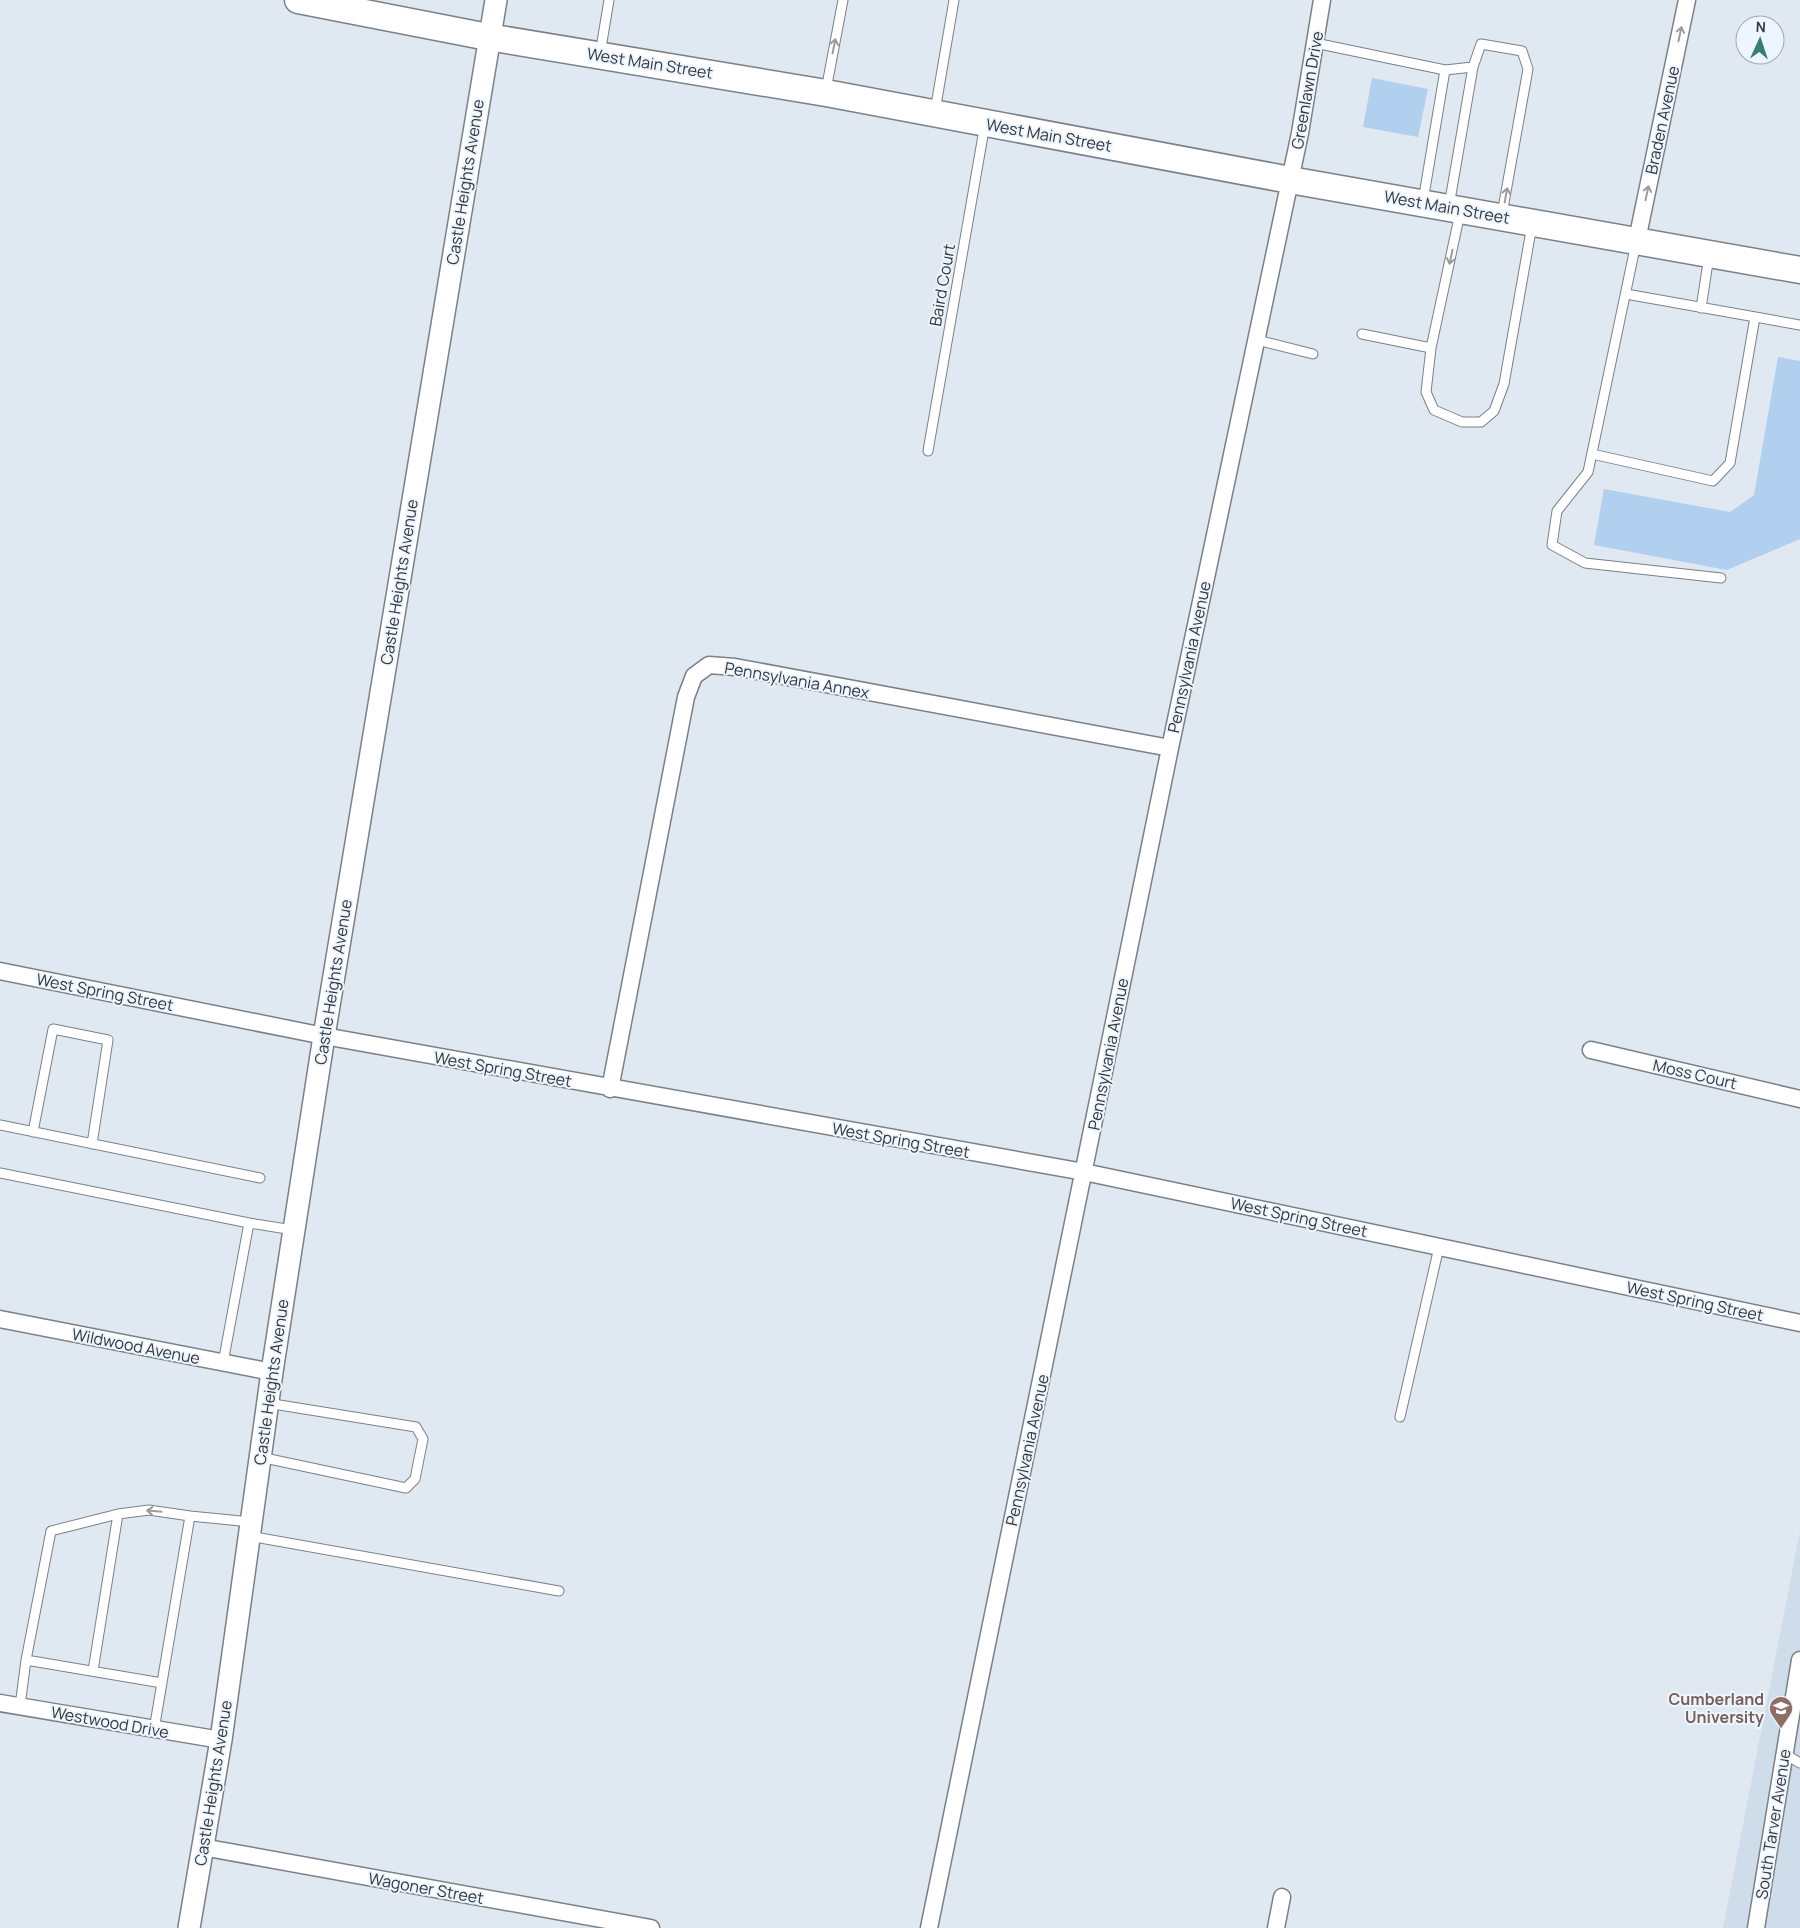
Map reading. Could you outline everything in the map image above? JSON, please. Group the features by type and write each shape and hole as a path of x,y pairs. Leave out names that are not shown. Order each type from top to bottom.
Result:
{"main road":[{"name":"West Main Street","path":"298,0 488,37 826,93 1290,180 1800,270"}],"street":[{"name":"Castle Heights Avenue","path":"189,1928 221,1740 267,1403 324,1036 488,37 496,0"},
{"name":"Greenlawn Drive","path":"1290,180 1322,0"},
{"name":"Braden Avenue","path":"1637,240 1687,0"},
{"name":"Pennsylvania Avenue","path":"929,1928 1170,748 1290,180"},
{"name":"Pennsylvania Annex","path":"610,1088 686,697 694,676 709,665 735,667 1170,748"},
{"name":"West Spring Street","path":"0,971 324,1036 1084,1172 1800,1322"},
{"name":"Moss Court","path":"1591,1050 1800,1098"},
{"name":"Wildwood Avenue","path":"0,1319 272,1372"},
{"name":"South Tarver Avenue","path":"1756,1928 1783,1753 1800,1660"},
{"name":"Westwood Drive","path":"0,1703 221,1740"},
{"name":"Wagoner Street","path":"202,1847 651,1928"},
{"path":"1276,1928 1282,1896"}],"lane":[{"path":"600,55 610,0"},
{"path":"826,93 843,0"},
{"path":"934,114 954,0"},
{"path":"1315,43 1444,70 1472,67"},
{"path":"1502,217 1528,68 1522,51 1480,44 1472,67 1456,165 1455,209 1430,348 1426,392 1434,410 1462,422 1481,422 1494,411 1504,384 1532,222"},
{"path":"1423,203 1444,70"},
{"name":"Baird Court","path":"928,451 984,123"},
{"path":"1637,240 1588,472 1557,511 1552,545 1585,563 1721,578"},
{"path":"1701,308 1710,253"},
{"path":"1626,294 1800,325"},
{"path":"1592,454 1713,481 1730,463 1755,317"},
{"path":"1362,334 1430,348"},
{"path":"1256,340 1313,354"},
{"path":"34,1132 53,1029 108,1040 92,1144"},
{"path":"0,1125 260,1178"},
{"path":"0,1174 249,1223 294,1230"},
{"path":"223,1363 249,1223"},
{"path":"1400,1417 1439,1247"},
{"path":"260,1457 406,1488 415,1479 423,1438 416,1427 267,1403"},
{"path":"20,1706 26,1660 51,1531 118,1514 149,1510 190,1516 558,1590"},
{"path":"93,1672 118,1514"},
{"path":"154,1730 190,1516"},
{"path":"26,1660 162,1683"},
{"path":"1783,1753 1800,1764"}],"shaded area":[{"name":"Cumberland University","path":"1800,1531 1800,1928 1723,1928"}],"building":[{"path":"1372,78 1428,89 1418,137 1363,127"},
{"path":"1778,357 1800,361 1800,539 1727,570 1594,545 1604,489 1730,512 1754,495"}],"place":[{"name":"Cumberland University","path":"1781,1729"}]}
